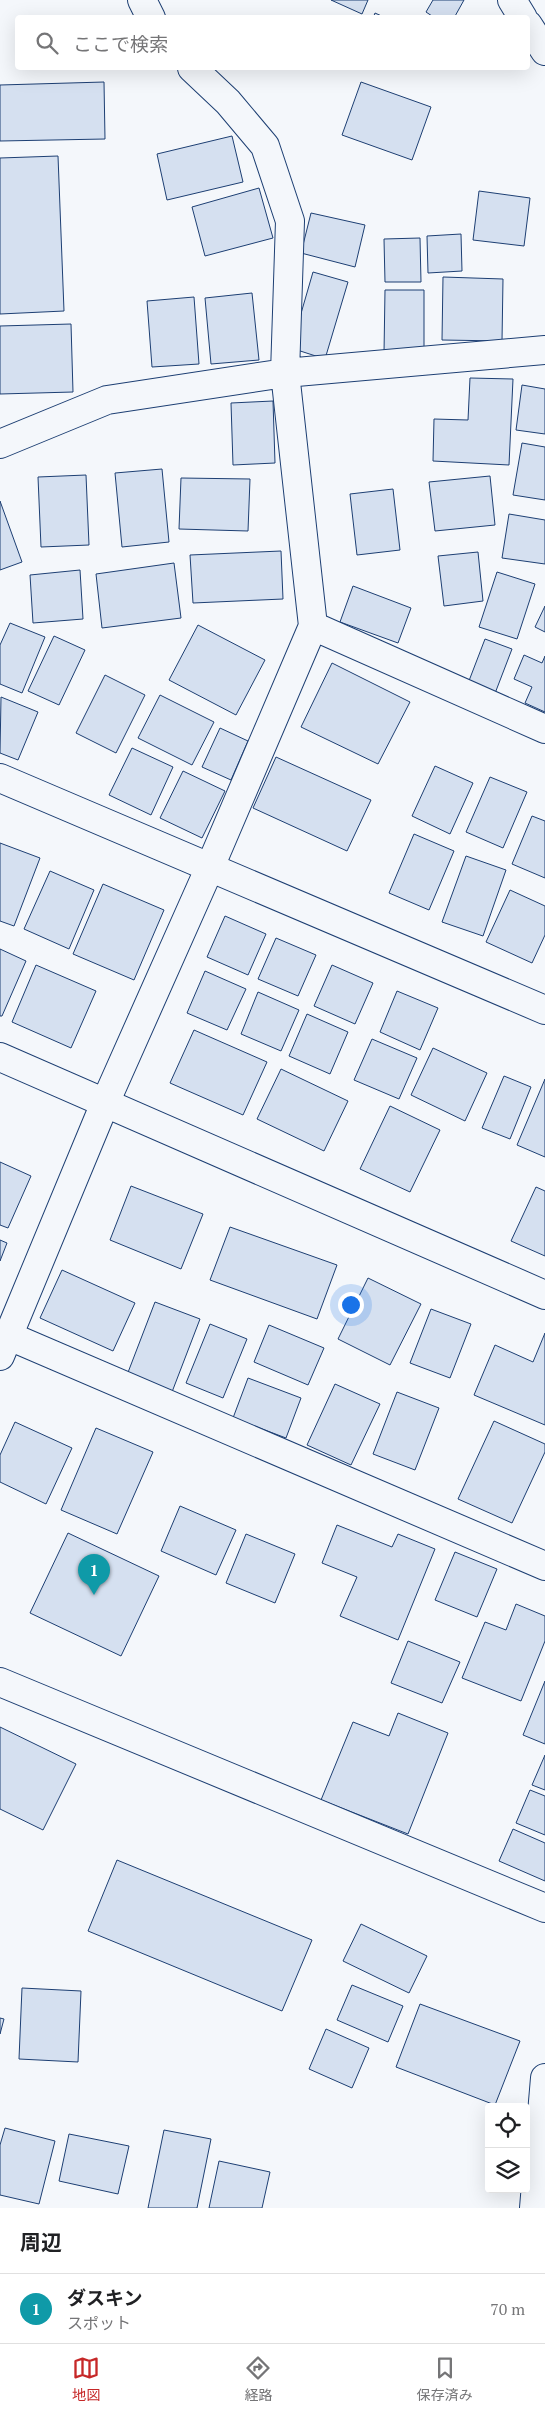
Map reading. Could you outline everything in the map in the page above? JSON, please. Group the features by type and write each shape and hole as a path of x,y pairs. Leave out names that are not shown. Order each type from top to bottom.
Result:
{"street":[{"path":"142,0 150,15"},
{"path":"512,0 521,15"},
{"path":"530,28 545,51"},
{"path":"194,70 228,102 265,146 290,221 285,373 312,626 210,867 105,1103 4,1346 545,1566"},
{"path":"0,444 107,400 285,373 545,350"},
{"path":"312,626 545,729"},
{"path":"0,778 545,1010"},
{"path":"0,1058 545,1295"},
{"path":"0,1682 545,1908"},
{"path":"534,2208 545,2078"}],"building":[{"path":"331,0 368,0 362,14"},
{"path":"433,0 464,0 456,15 430,15 426,12"},
{"path":"104,82 105,139 0,141 0,85"},
{"path":"361,82 431,107 412,160 342,135"},
{"path":"232,136 243,182 167,200 157,154"},
{"path":"58,156 64,311 0,314 0,158"},
{"path":"259,188 273,238 205,256 192,207"},
{"path":"479,191 530,198 524,246 473,240"},
{"path":"311,213 365,225 355,267 301,253"},
{"path":"461,234 462,271 428,273 427,236"},
{"path":"420,238 421,282 385,282 384,239"},
{"path":"313,272 348,282 325,359 291,348"},
{"path":"443,277 503,279 502,341 442,340"},
{"path":"385,290 424,290 424,353 384,353"},
{"path":"252,293 259,360 211,364 205,298"},
{"path":"194,297 199,364 152,367 147,301"},
{"path":"71,324 73,392 0,394 0,326"},
{"path":"470,378 513,379 509,465 433,461 434,419 468,420"},
{"path":"522,385 545,389 545,434 516,430"},
{"path":"273,401 275,463 233,465 231,403"},
{"path":"522,443 545,447 545,500 513,495"},
{"path":"162,469 169,542 122,547 115,473"},
{"path":"86,475 89,545 41,547 38,477"},
{"path":"490,476 495,525 435,531 429,482"},
{"path":"181,478 250,479 248,531 179,529"},
{"path":"393,489 400,550 357,555 350,494"},
{"path":"0,501 22,562 0,570"},
{"path":"509,514 545,520 545,564 502,558"},
{"path":"281,551 283,599 193,603 190,555"},
{"path":"478,552 483,601 444,606 438,556"},
{"path":"174,563 181,618 102,628 96,574"},
{"path":"80,570 83,619 33,623 30,575"},
{"path":"497,572 535,584 517,639 479,627"},
{"path":"353,586 411,608 398,643 340,622"},
{"path":"545,606 545,632 535,627"},
{"path":"10,623 45,637 22,693 0,684 0,645"},
{"path":"198,625 265,660 236,715 169,680"},
{"path":"54,636 85,650 59,705 28,691"},
{"path":"485,639 512,649 494,696 467,686"},
{"path":"524,655 542,663 545,656 545,712 525,703 532,687 514,679"},
{"path":"332,663 410,702 378,764 301,727"},
{"path":"105,675 145,695 116,753 76,733"},
{"path":"160,695 214,722 192,765 138,738"},
{"path":"1,697 38,712 18,760 0,753"},
{"path":"220,728 248,741 231,780 202,767"},
{"path":"132,748 173,767 151,815 109,795"},
{"path":"276,757 371,800 347,851 253,808"},
{"path":"435,766 473,783 450,834 412,816"},
{"path":"183,771 225,791 202,838 160,818"},
{"path":"490,777 527,792 503,848 466,832"},
{"path":"532,816 545,821 545,878 512,864"},
{"path":"414,834 454,851 429,910 389,893"},
{"path":"0,843 40,858 14,926 0,921"},
{"path":"466,856 506,870 483,936 442,922"},
{"path":"50,871 94,890 69,949 24,929"},
{"path":"103,884 164,910 134,980 73,954"},
{"path":"510,890 545,906 545,935 532,963 486,942"},
{"path":"225,916 266,934 248,975 207,957"},
{"path":"276,938 316,955 298,996 258,979"},
{"path":"0,949 26,961 2,1016 0,1016"},
{"path":"36,965 96,991 71,1048 12,1022"},
{"path":"332,965 373,983 355,1024 314,1006"},
{"path":"205,971 246,989 227,1030 187,1013"},
{"path":"397,991 438,1008 420,1050 380,1032"},
{"path":"258,992 299,1010 281,1051 241,1034"},
{"path":"307,1014 348,1032 330,1074 289,1056"},
{"path":"194,1030 267,1062 243,1115 170,1083"},
{"path":"372,1039 417,1058 399,1099 354,1080"},
{"path":"433,1048 487,1073 465,1121 411,1095"},
{"path":"281,1069 348,1101 324,1151 257,1119"},
{"path":"504,1076 531,1087 510,1139 482,1128"},
{"path":"545,1079 545,1157 517,1145"},
{"path":"390,1106 440,1130 410,1192 360,1169"},
{"path":"0,1162 31,1176 8,1228 0,1225"},
{"path":"131,1186 203,1214 181,1269 110,1240"},
{"path":"536,1187 545,1191 545,1256 511,1241"},
{"path":"230,1227 337,1265 317,1319 210,1280"},
{"path":"0,1240 7,1243 0,1261"},
{"path":"62,1270 135,1303 113,1351 40,1318"},
{"path":"368,1278 421,1304 390,1365 338,1339"},
{"path":"155,1302 200,1319 172,1392 127,1375"},
{"path":"431,1309 471,1324 450,1378 410,1363"},
{"path":"210,1324 247,1339 223,1398 186,1383"},
{"path":"269,1325 324,1348 308,1385 254,1362"},
{"path":"545,1333 545,1425 474,1395 495,1345 533,1362"},
{"path":"248,1378 301,1398 286,1438 233,1418"},
{"path":"335,1384 380,1404 351,1465 307,1445"},
{"path":"397,1392 439,1408 415,1470 373,1454"},
{"path":"494,1421 545,1444 545,1452 512,1523 458,1499"},
{"path":"15,1422 72,1448 46,1504 0,1482 0,1455"},
{"path":"96,1428 153,1452 117,1534 61,1510"},
{"path":"180,1506 236,1530 216,1575 161,1551"},
{"path":"337,1525 392,1547 398,1534 435,1549 398,1640 340,1616 357,1577 322,1563"},
{"path":"68,1533 159,1576 121,1656 30,1613"},
{"path":"246,1534 295,1554 275,1603 226,1583"},
{"path":"455,1552 497,1569 477,1617 435,1600"},
{"path":"516,1604 545,1616 545,1641 521,1701 462,1678 485,1622 506,1630"},
{"path":"408,1641 460,1662 442,1703 391,1683"},
{"path":"545,1681 545,1744 523,1735"},
{"path":"398,1713 448,1733 408,1834 321,1800 353,1722 389,1736"},
{"path":"0,1727 76,1764 43,1830 0,1809"},
{"path":"545,1755 545,1790 532,1785"},
{"path":"530,1790 545,1796 545,1835 516,1823"},
{"path":"513,1829 545,1843 545,1881 499,1861"},
{"path":"117,1860 312,1940 282,2011 88,1931"},
{"path":"361,1924 427,1956 409,1993 343,1961"},
{"path":"352,1985 403,2006 388,2042 337,2020"},
{"path":"22,1988 81,1991 78,2062 19,2059"},
{"path":"420,2004 520,2041 496,2103 490,2103 396,2067"},
{"path":"0,2018 4,2019 0,2034"},
{"path":"326,2029 369,2048 352,2088 309,2069"},
{"path":"5,2128 55,2141 39,2204 0,2195 0,2145"},
{"path":"164,2130 211,2139 197,2208 148,2208"},
{"path":"69,2134 129,2146 118,2194 59,2181"},
{"path":"219,2161 270,2172 262,2208 209,2208"}],"place":[{"name":"ダスキン","path":"94,1595"}]}
